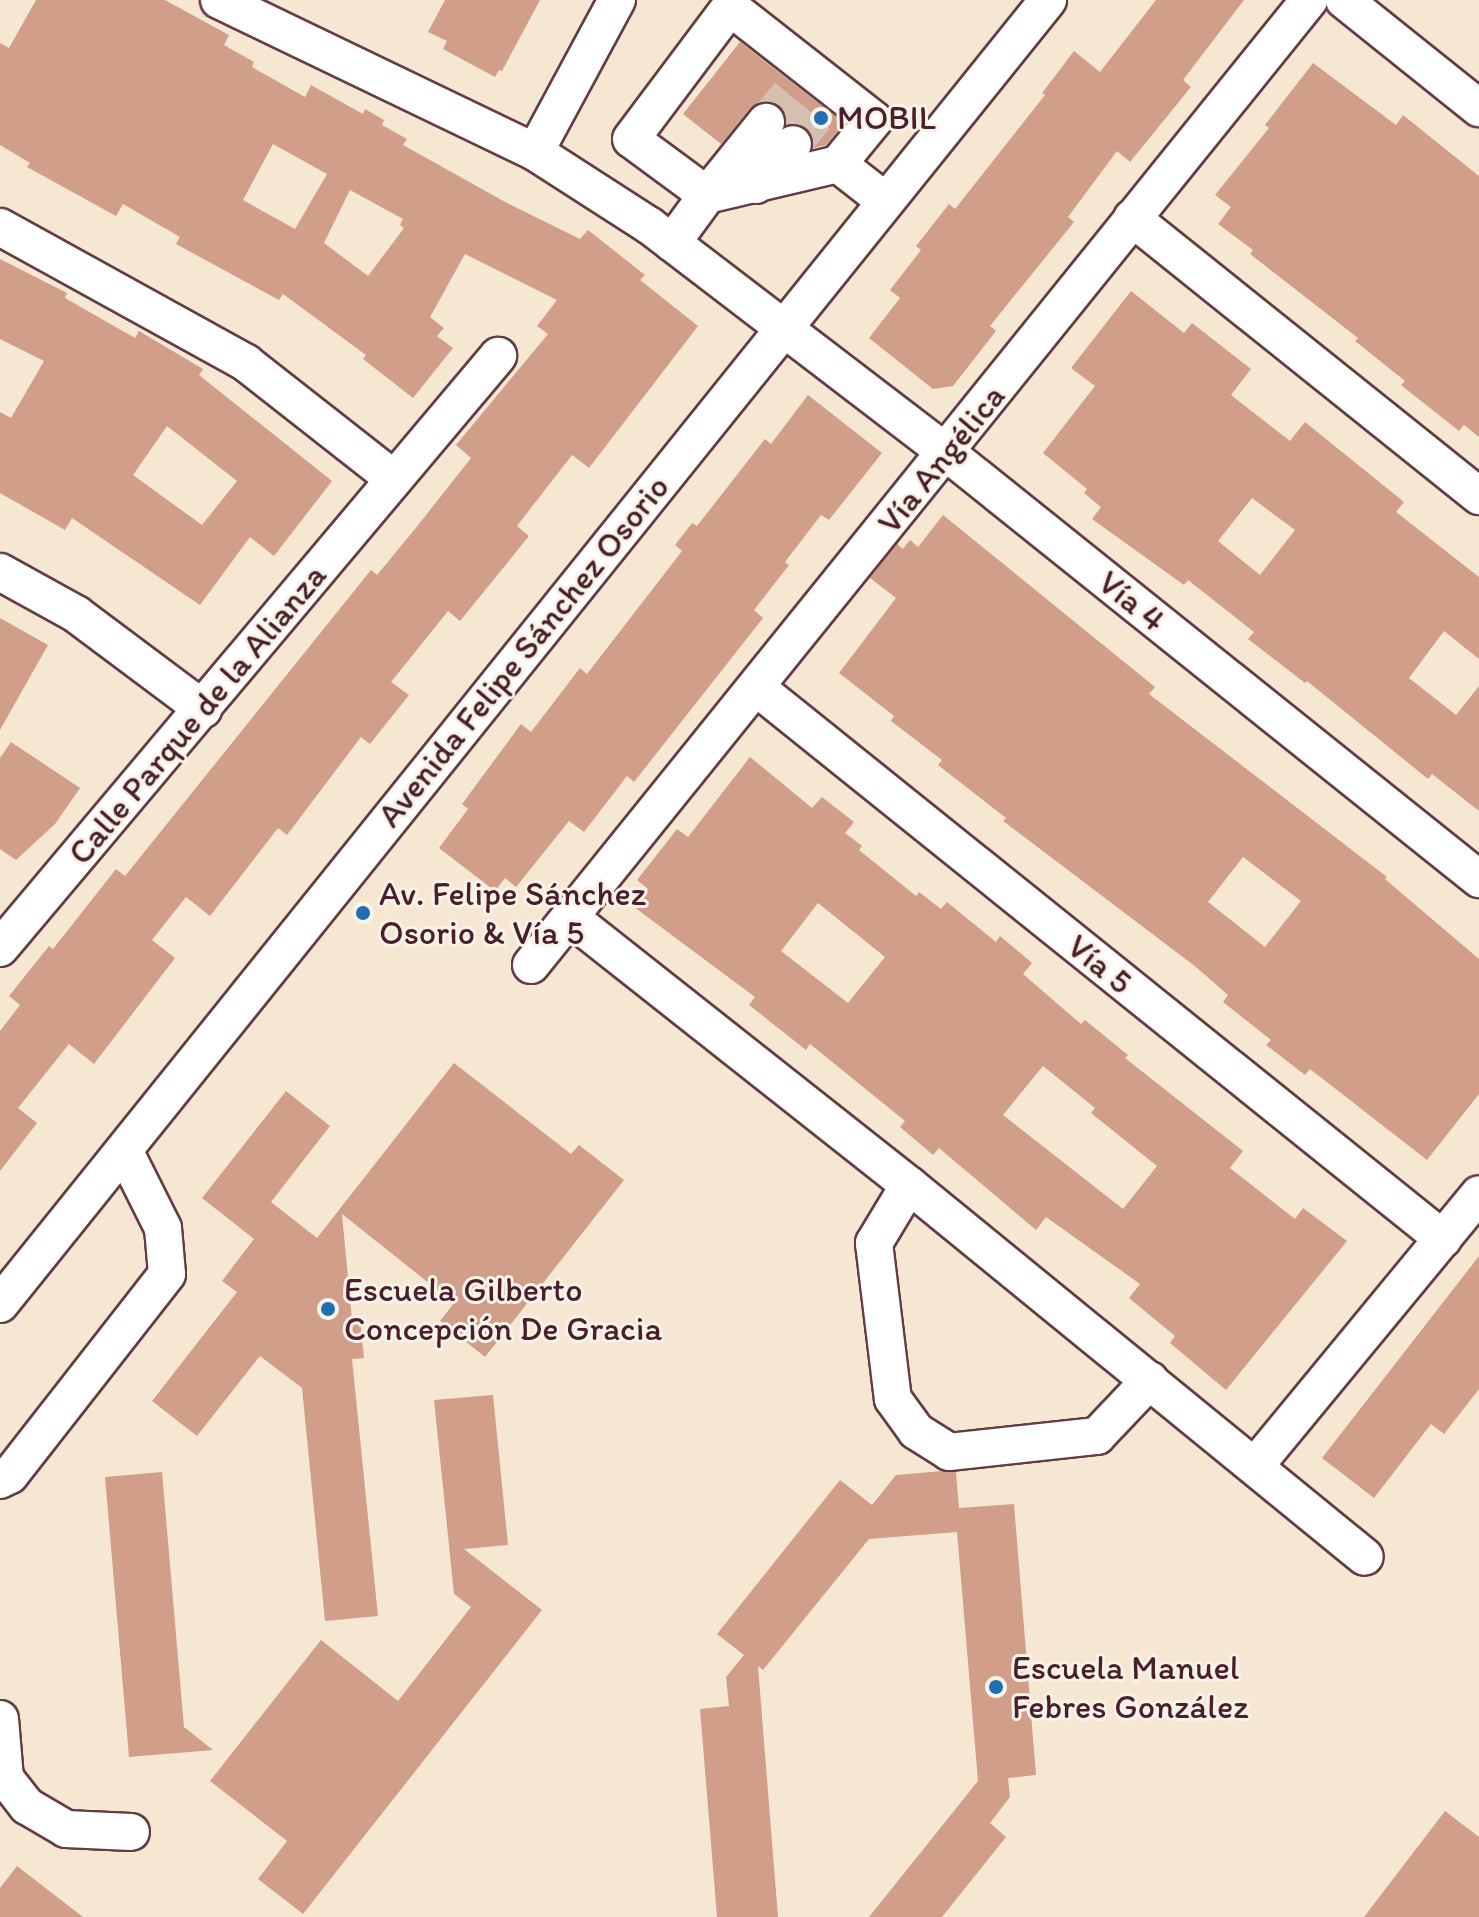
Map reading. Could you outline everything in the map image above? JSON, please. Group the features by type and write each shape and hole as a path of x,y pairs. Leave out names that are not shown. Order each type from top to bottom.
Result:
{"street":[{"path":"535,152 617,0"},
{"name":"Avenida Felipe Sánchez Osorio","path":"0,1304 884,200 1048,0"},
{"name":"Vía Angélica","path":"531,965 947,453 1309,0"},
{"path":"1344,0 1479,108"},
{"name":"Vía 4","path":"235,4 535,152 672,243 947,453 1479,879"},
{"path":"730,7 833,96 874,120 838,164 707,195 631,139 730,7"},
{"path":"672,243 707,195 780,133 756,185"},
{"path":"838,164 884,200"},
{"path":"1132,218 1479,496"},
{"path":"0,227 246,363 394,479"},
{"name":"Calle Parque de la Alianza","path":"0,948 13,909 203,709 498,356"},
{"path":"0,572 76,614 203,709"},
{"name":"Vía 5","path":"757,688 1443,1239"},
{"path":"571,918 909,1185 1365,1557"},
{"path":"0,1480 10,1475 167,1274 163,1228 124,1150"},
{"path":"909,1185 874,1243 893,1399 916,1431 949,1452 1097,1436 1150,1380"},
{"path":"1255,1466 1479,1194"},
{"path":"0,1719 5,1778 27,1806 66,1829 131,1832"}],"building":[{"path":"36,0 165,0 229,35 224,45 254,62 252,67 305,97 311,85 363,114 365,109 384,120 382,125 407,139 403,145 507,203 580,239 588,230 645,275 640,280 698,326 589,468 572,455 517,526 529,536 460,621 448,611 391,682 409,695 370,744 361,737 287,835 278,828 210,916 186,897 152,940 175,958 94,1064 69,1044 18,1108 37,1123 0,1171 0,1031 20,1005 9,996 49,946 53,949 116,869 125,876 371,570 377,575 471,458 456,445 548,334 537,326 557,300 465,254 430,317 444,328 437,336 453,348 413,398 363,359 366,355 283,294 279,300 176,244 180,237 123,204 116,216 27,167 30,163 0,145 0,43 9,48","holes":["273,144 327,174 295,229 243,200","350,190 403,219 400,225 404,228 368,276 324,243"]},
{"path":"445,0 540,0 502,71 499,70 495,77 443,49 447,41 428,32"},
{"path":"1156,0 1244,0 1183,80 1191,87 1130,162 1117,151 1068,217 1074,222 990,326 996,331 953,386 933,389 869,338 900,298 890,290 921,250 916,246 949,204 955,209 1045,95 1042,93 1074,51 1100,72"},
{"path":"740,42 844,123 826,145 813,148 808,129 798,124 787,124 780,106 770,101 759,102 750,108 721,144 683,114"},
{"path":"1313,63 1396,125 1403,115 1479,176 1479,437 1464,425 1459,431 1401,385 1405,381 1355,341 1358,338 1250,254 1253,250 1218,224 1231,207 1215,195 1269,128 1265,125"},
{"path":"0,259 67,293 65,298 135,338 139,331 203,369 199,375 332,481 274,556 250,537 200,605 72,518 65,530 0,493 0,412 11,418 44,361 0,339","holes":["167,426 237,481 202,525 133,475"]},
{"path":"1131,291 1184,333 1192,323 1251,369 1231,395 1290,441 1305,422 1404,502 1396,512 1479,577 1479,659 1444,631 1409,678 1456,715 1479,686 1479,811 1432,774 1428,779 1307,681 1305,683 1248,639 1254,632 1188,580 1184,585 1092,519 1101,507 1084,493 1087,489 1043,453 1095,386 1071,368","holes":["1252,498 1295,530 1260,575 1218,541"]},
{"path":"808,395 882,453 829,520 821,515 785,562 789,565 754,610 763,618 634,782 627,776 584,832 569,821 516,887 505,878 495,891 439,848 468,809 462,804 521,724 531,732 580,668 587,674 682,551 675,545 692,523 697,526 765,439 771,444"},
{"path":"943,515 1155,687 1149,694 1387,877 1385,879 1479,959 1479,1094 1427,1160 1310,1069 1305,1075 1266,1045 1271,1040 1223,1002 1228,995 1196,967 1003,821 1006,818 938,765 942,760 891,721 894,716 839,673 896,598 870,578 897,544 903,549 910,540 918,547","holes":["1243,857 1301,901 1265,947 1208,902"]},
{"path":"0,618 48,645 0,730"},
{"path":"11,742 80,788 55,824 16,860 0,849 0,758"},
{"path":"750,757 812,808 822,797 854,822 845,833 862,846 859,850 916,896 919,892 941,909 947,902 996,942 1000,936 1032,963 1023,974 1081,1024 1085,1020 1128,1055 1125,1058 1243,1151 1230,1168 1295,1219 1303,1208 1347,1241 1226,1390 1170,1343 1175,1336 1129,1298 1140,1284 1046,1217 1036,1230 939,1148 933,1155 900,1127 905,1121 810,1044 806,1050 749,1005 755,997 634,907 648,889 637,880 677,829 688,837","holes":["818,903 885,957 848,1003 781,951","1043,1066 1095,1108 1091,1113 1157,1166 1123,1209 1003,1115"]},
{"path":"454,1063 571,1154 579,1145 624,1180 485,1357 440,1321 454,1303 342,1214 352,1321 360,1320 364,1358 352,1359 378,1616 325,1621 302,1388 260,1356 197,1436 152,1401 237,1292 222,1281 254,1239 202,1198 286,1091 330,1126 271,1202 317,1238"},
{"path":"1479,1256 1479,1389 1444,1434 1431,1424 1374,1498 1322,1458"},
{"path":"493,1395 508,1545 464,1549 542,1610 303,1914 258,1879 287,1841 210,1781 321,1640 398,1701 471,1607 454,1594 434,1400"},
{"path":"162,1472 184,1727 213,1750 129,1757 105,1477"},
{"path":"956,1472 959,1508 1014,1504 1036,1775 1008,1778 1010,1797 990,1823 1006,1837 942,1917 869,1917 978,1781 957,1532 869,1539 763,1670 758,1666 778,1917 717,1917 700,1709 729,1706 726,1677 744,1655 717,1634 840,1480 872,1505 896,1475"},
{"path":"1445,1811 1479,1837 1479,1917 1364,1917"},
{"path":"17,1866 83,1917 0,1917 0,1888"}],"tunnel":[{"path":"766,122 802,78"},
{"path":"793,144 830,101"}],"place":[{"name":"MOBIL","path":"821,118"},
{"name":"Av. Felipe Sánchez Osorio & Vía 5","path":"363,913"},
{"name":"Escuela Gilberto Concepción De Gracia","path":"328,1309"},
{"name":"Escuela Manuel Febres González","path":"996,1687"}]}
